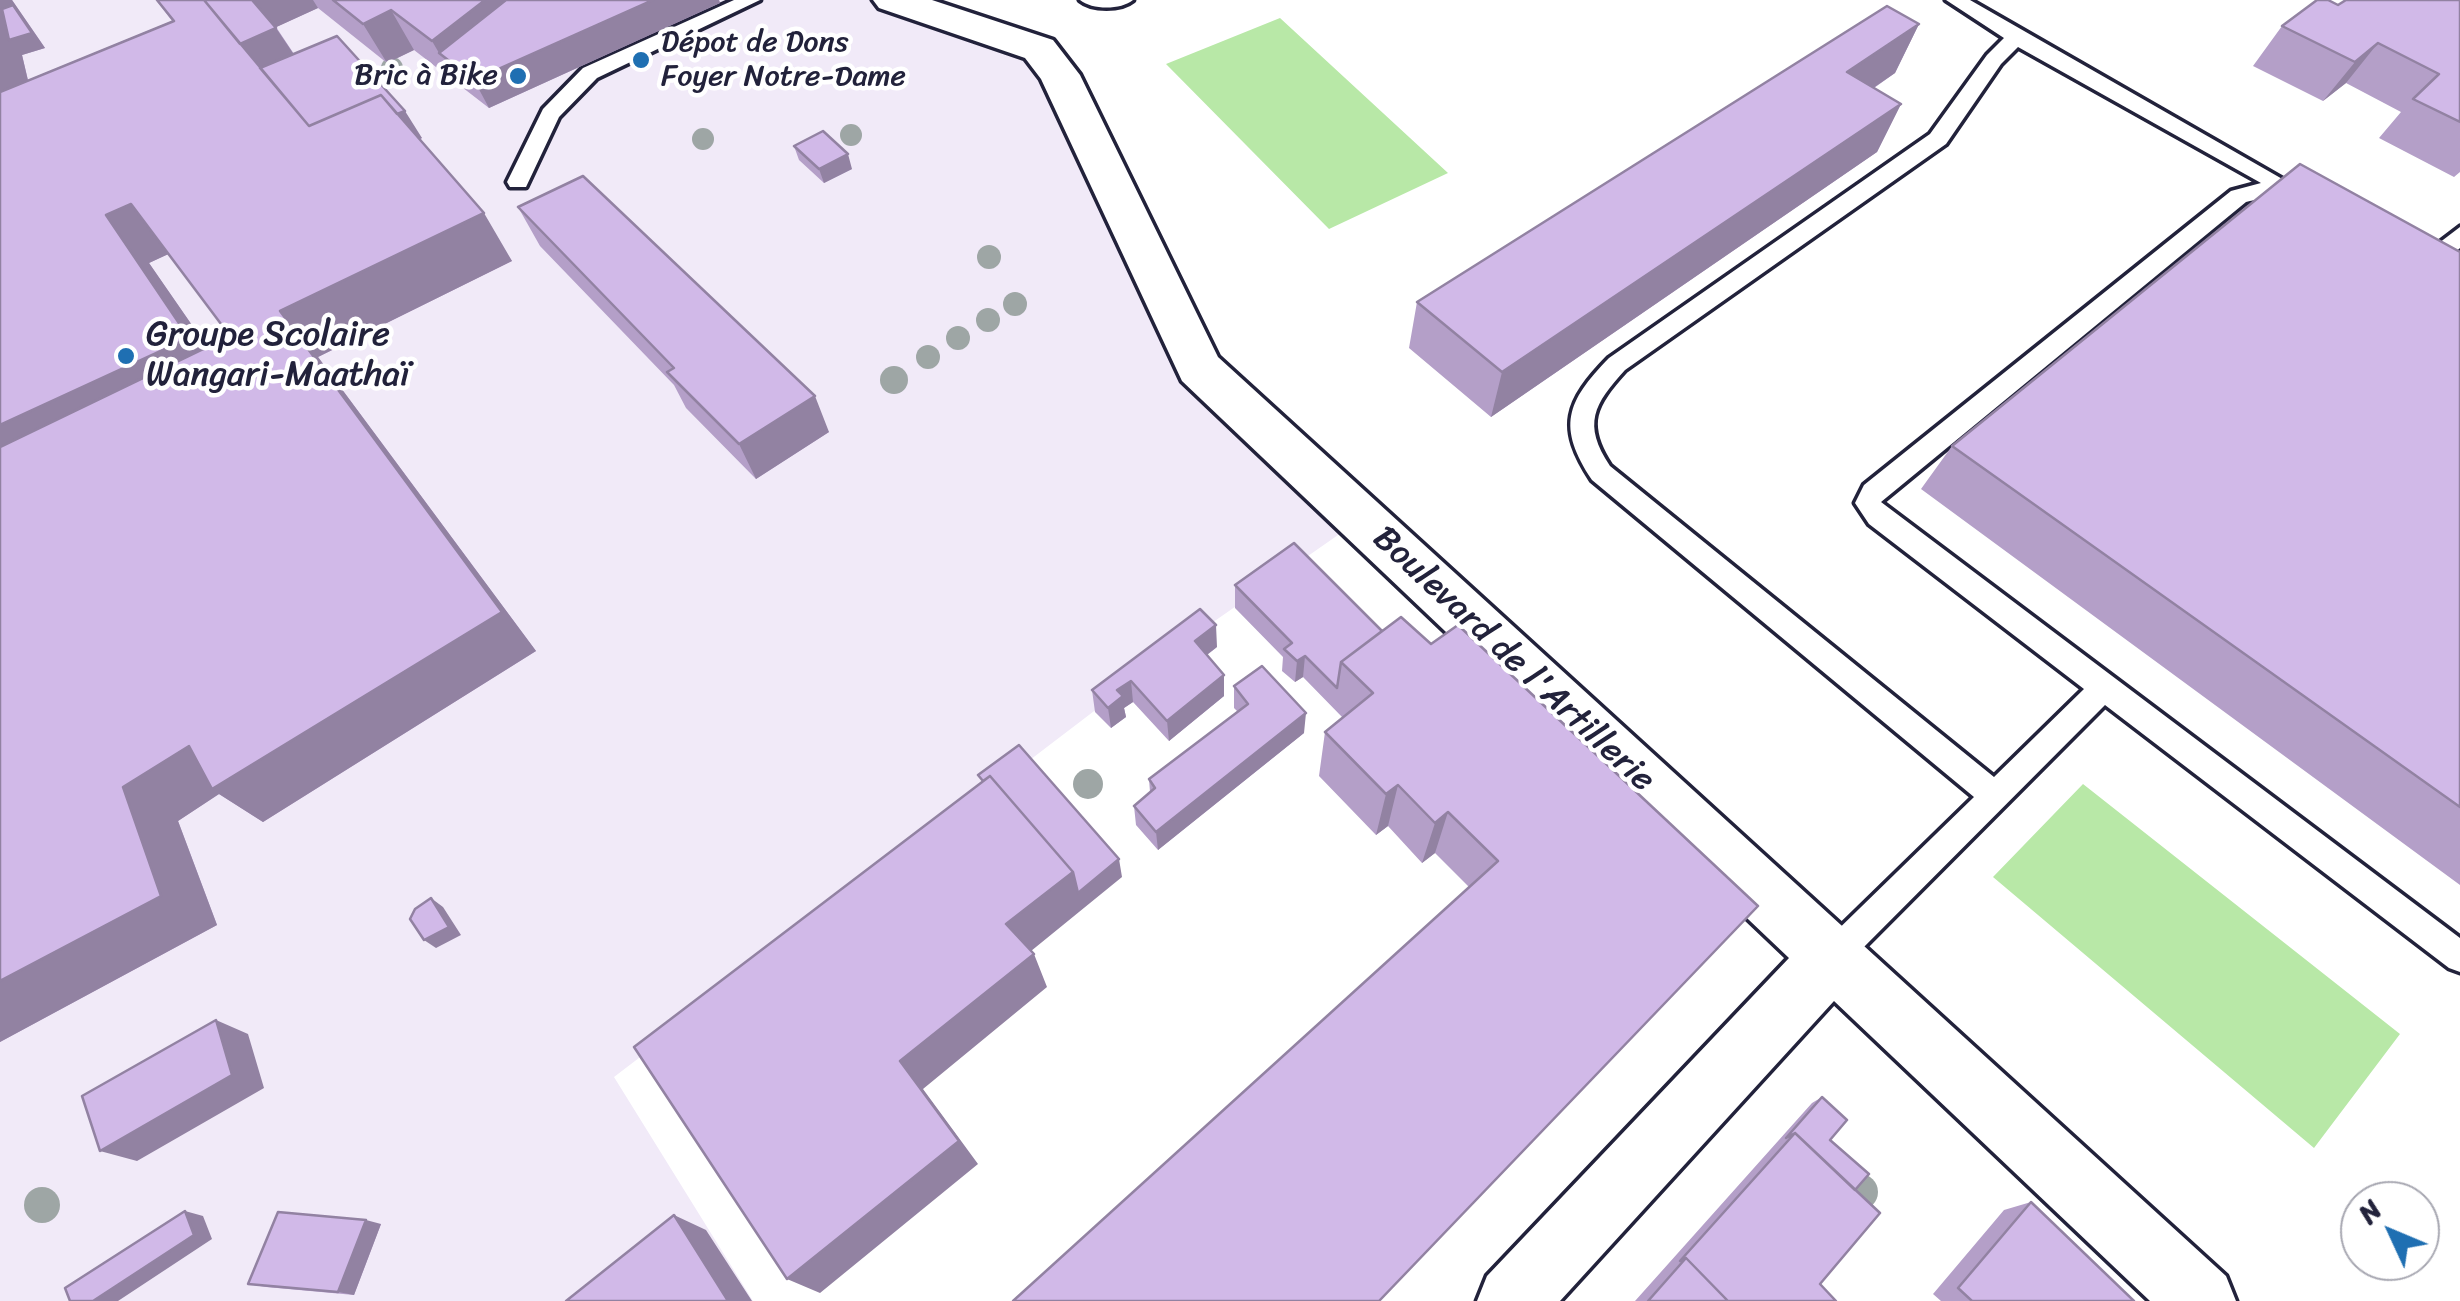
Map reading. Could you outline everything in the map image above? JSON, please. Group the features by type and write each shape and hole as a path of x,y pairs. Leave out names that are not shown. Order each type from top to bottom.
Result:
{"street":[{"name":"Boulevard de l'Artillerie","path":"892,0 1039,50 1060,75 1199,368 2201,1301"},
{"path":"1512,1301 1832,958"}],"lane":[{"path":"518,182 550,114 590,73 750,0"},
{"path":"1090,0 1123,0"},
{"path":"1956,0 2016,38 2294,194 2262,190 2240,196 1873,492 1868,504 1878,517 2460,957"},
{"path":"1995,796 1601,473 1582,444 1580,428 1585,402 1617,364 1938,138 1958,119 1990,63 2016,38"},
{"path":"2426,265 2460,235"},
{"path":"1832,958 2104,688"}],"shaded area":[{"path":"0,0 893,0 1039,49 1199,368 1361,519 1186,641 614,1077 753,1301 0,1301"}],"green space":[{"path":"1280,18 1448,173 1329,229 1166,64"},
{"path":"2083,784 2400,1034 2314,1148 1993,877"}],"building":[{"path":"157,0 204,0 309,126 381,95 484,213 280,311 502,612 212,789 189,746 123,787 161,896 0,981 0,447 230,336 131,204 106,215 189,338 0,425 0,92 174,21"},
{"path":"204,0 252,0 276,28 240,44"},
{"path":"333,0 485,0 432,41 391,10 363,24"},
{"path":"506,0 653,0 474,80 439,53"},
{"path":"2317,0 2338,5 2346,0 2460,0 2460,122 2413,99 2439,74 2378,43 2355,62 2282,26"},
{"path":"13,5 32,33 9,40 2,9"},
{"path":"1887,6 1919,24 1847,72 1901,104 1502,372 1417,302"},
{"path":"337,36 405,111 397,114 381,95 309,126 260,68"},
{"path":"823,131 848,154 819,169 794,146"},
{"path":"2300,164 2460,252 2460,807 1952,446"},
{"path":"583,176 815,396 739,444 667,372 674,368 518,207"},
{"path":"1294,543 1382,631 1341,662 1337,688 1305,656 1297,661 1284,649 1292,643 1235,585"},
{"path":"1200,609 1216,625 1195,641 1224,675 1167,721 1131,681 1117,690 1123,696 1108,708 1092,690"},
{"path":"1401,617 1431,644 1458,625 1758,906 1379,1301 1013,1301 1498,861 1448,812 1435,823 1398,785 1386,794 1325,732 1373,693 1341,662"},
{"path":"1262,666 1306,713 1156,832 1134,806 1155,788 1149,779 1248,704 1234,686"},
{"path":"1019,745 1119,859 1078,893 1073,872 990,776 983,781 978,775"},
{"path":"990,776 1073,872 1006,924 1034,954 900,1061 959,1141 787,1279 634,1047"},
{"path":"431,898 449,927 424,940 410,919 415,909"},
{"path":"216,1020 232,1075 100,1151 82,1096"},
{"path":"1822,1097 1847,1120 1830,1140 1869,1174 1855,1190 1795,1133 1786,1138"},
{"path":"1795,1133 1880,1213 1820,1284 1836,1301 1728,1301 1686,1258 1680,1261"},
{"path":"2031,1202 2134,1301 1972,1301 1958,1288"},
{"path":"185,1211 194,1235 93,1301 70,1301 65,1288"},
{"path":"278,1212 366,1220 338,1292 248,1284"},
{"path":"674,1215 728,1301 566,1301"},
{"path":"1686,1258 1728,1301 1648,1301"}],"place":[{"name":"Dépot de Dons Foyer Notre-Dame","path":"641,60"},
{"name":"Bric à Bike","path":"518,76"},
{"name":"Groupe Scolaire Wangari-Maathaï","path":"126,356"}]}
